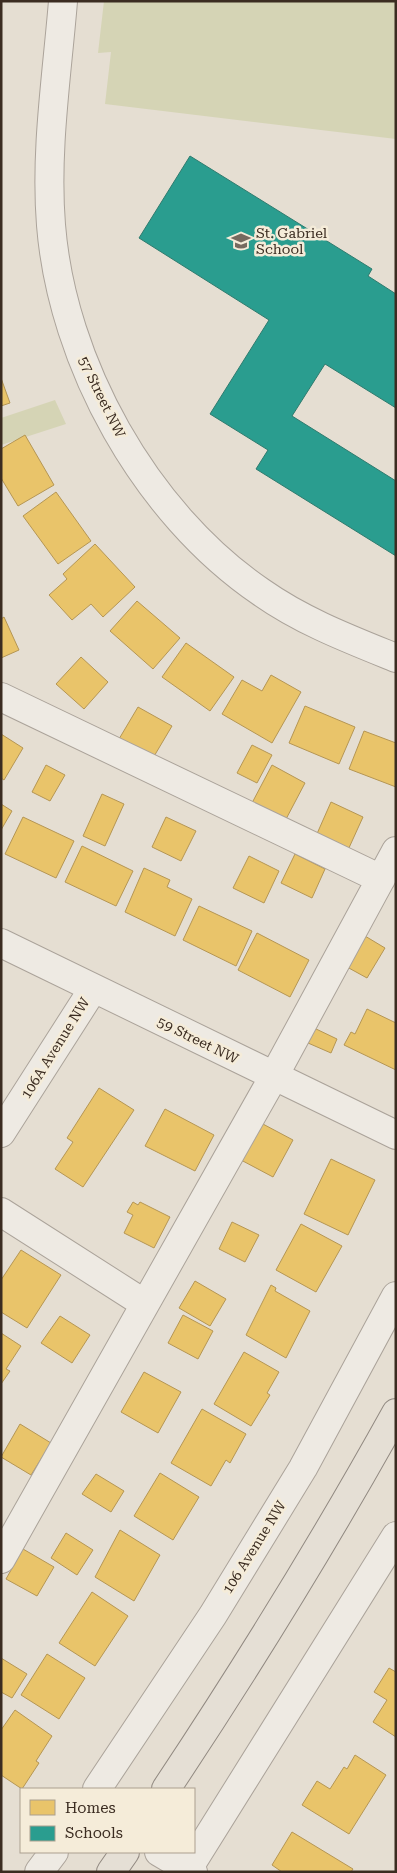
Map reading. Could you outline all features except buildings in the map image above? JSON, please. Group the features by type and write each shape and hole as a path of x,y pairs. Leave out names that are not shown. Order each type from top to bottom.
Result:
{"main road":[{"path":"167,1788 206,1728 361,1475 396,1413"},
{"path":"111,1872 124,1853"}],"street":[{"name":"57 Street NW","path":"64,1 49,174 51,225 57,269 66,309 80,354 100,398 120,436 167,504 224,563 260,591 290,610 322,627 396,658"},
{"path":"1,696 381,879"},
{"path":"1,1559 274,1076 396,851"},
{"name":"59 Street NW","path":"1,943 396,1135"},
{"name":"106A Avenue NW","path":"1,1133 93,989"},
{"path":"1,1212 145,1304"},
{"name":"106 Avenue NW","path":"97,1788 212,1615 303,1468 396,1296"},
{"path":"161,1853 190,1870 396,1536"},
{"path":"39,1872 53,1853"}],"green space":[{"path":"104,1 396,1 396,139 105,104 111,52 98,53"},
{"path":"55,400 66,424 1,445 1,418"}],"place":[{"name":"St. Gabriel School","path":"241,241"}]}
